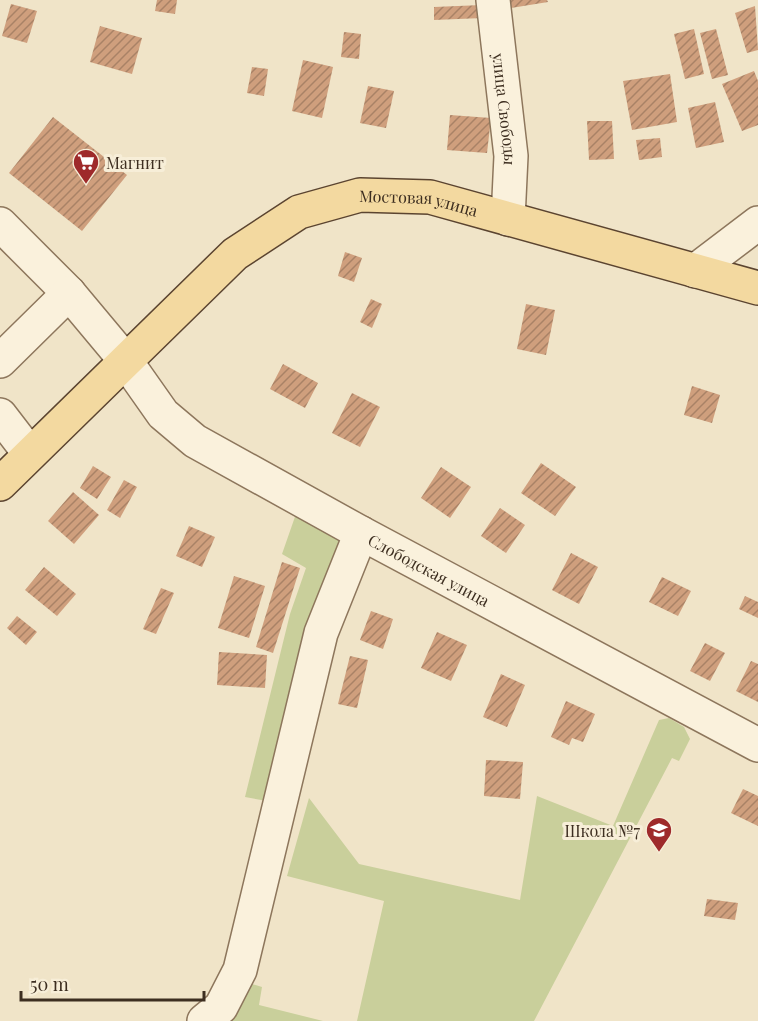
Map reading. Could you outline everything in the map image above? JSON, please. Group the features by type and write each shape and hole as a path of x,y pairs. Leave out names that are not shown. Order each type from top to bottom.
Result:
{"main road":[{"name":"Мостовая улица","path":"0,484 235,254 299,212 360,195 430,197 758,288"}],"street":[{"name":"улица Свободы","path":"493,0 511,156 508,219"},
{"path":"695,271 758,223"},
{"name":"Слободская улица","path":"0,224 69,293 125,360 163,414 195,441 361,533 758,745"},
{"path":"0,361 69,293"},
{"path":"0,415 30,454"},
{"path":"204,1021 221,1007 240,970 321,633 361,533"}],"green space":[{"path":"297,511 335,534 341,546 267,801 245,797 290,614 306,568 282,554"},
{"path":"669,718 684,727 690,739 679,761 672,758 534,1021 357,1021 384,901 287,876 309,798 359,864 520,900 537,796 613,826 659,720"},
{"path":"252,984 262,987 259,1005 323,1021 221,1021"}],"building":[{"path":"157,0 177,0 175,14 155,11"},
{"path":"510,0 547,0 548,2 511,8"},
{"path":"11,4 37,11 27,43 2,36"},
{"path":"482,5 483,18 434,20 434,7"},
{"path":"755,6 758,50 747,53 735,13"},
{"path":"100,26 142,38 132,74 90,62"},
{"path":"694,29 704,74 685,79 674,34"},
{"path":"716,29 728,75 712,79 700,33"},
{"path":"344,32 361,34 359,59 341,57"},
{"path":"303,60 333,67 322,118 292,111"},
{"path":"252,67 268,69 264,96 247,93"},
{"path":"754,71 758,81 758,125 742,131 722,84"},
{"path":"670,74 677,122 632,130 623,81"},
{"path":"368,86 394,91 386,128 360,123"},
{"path":"715,102 724,142 696,148 688,108"},
{"path":"450,115 491,118 487,153 447,150"},
{"path":"53,117 127,175 82,231 9,173"},
{"path":"587,121 612,121 614,159 589,160"},
{"path":"660,138 662,157 639,160 636,140"},
{"path":"345,252 362,258 354,282 338,276"},
{"path":"371,299 382,304 372,328 360,322"},
{"path":"526,304 555,310 546,355 517,349"},
{"path":"283,364 318,383 305,408 270,389"},
{"path":"692,386 720,395 712,423 684,415"},
{"path":"352,393 380,407 360,447 332,433"},
{"path":"541,463 576,487 555,516 521,493"},
{"path":"93,466 111,477 97,499 80,488"},
{"path":"441,467 471,487 450,518 421,498"},
{"path":"124,480 137,487 120,518 107,510"},
{"path":"73,492 99,515 74,544 48,521"},
{"path":"500,508 525,525 506,553 481,536"},
{"path":"189,526 215,537 202,567 176,556"},
{"path":"571,553 598,567 579,604 552,590"},
{"path":"282,562 300,568 273,653 256,647"},
{"path":"44,567 76,594 57,616 25,590"},
{"path":"234,576 265,586 249,638 218,628"},
{"path":"662,577 691,591 678,616 649,602"},
{"path":"161,588 174,593 156,634 143,629"},
{"path":"745,596 758,602 758,618 739,609"},
{"path":"371,611 393,619 383,649 360,640"},
{"path":"17,616 37,632 26,645 7,628"},
{"path":"437,632 467,645 451,681 421,668"},
{"path":"705,643 725,653 710,681 690,671"},
{"path":"219,652 267,655 265,688 217,685"},
{"path":"350,656 368,660 357,708 338,704"},
{"path":"751,661 758,664 758,702 736,691"},
{"path":"501,674 525,685 507,727 483,717"},
{"path":"566,701 595,714 583,742 572,738 569,745 551,737"},
{"path":"486,760 523,762 520,799 484,796"},
{"path":"743,789 758,796 758,826 731,813"},
{"path":"707,899 738,903 735,920 704,916"}],"place":[{"name":"Магнит","path":"86,185"},
{"name":"Школа №7","path":"659,853"}]}
